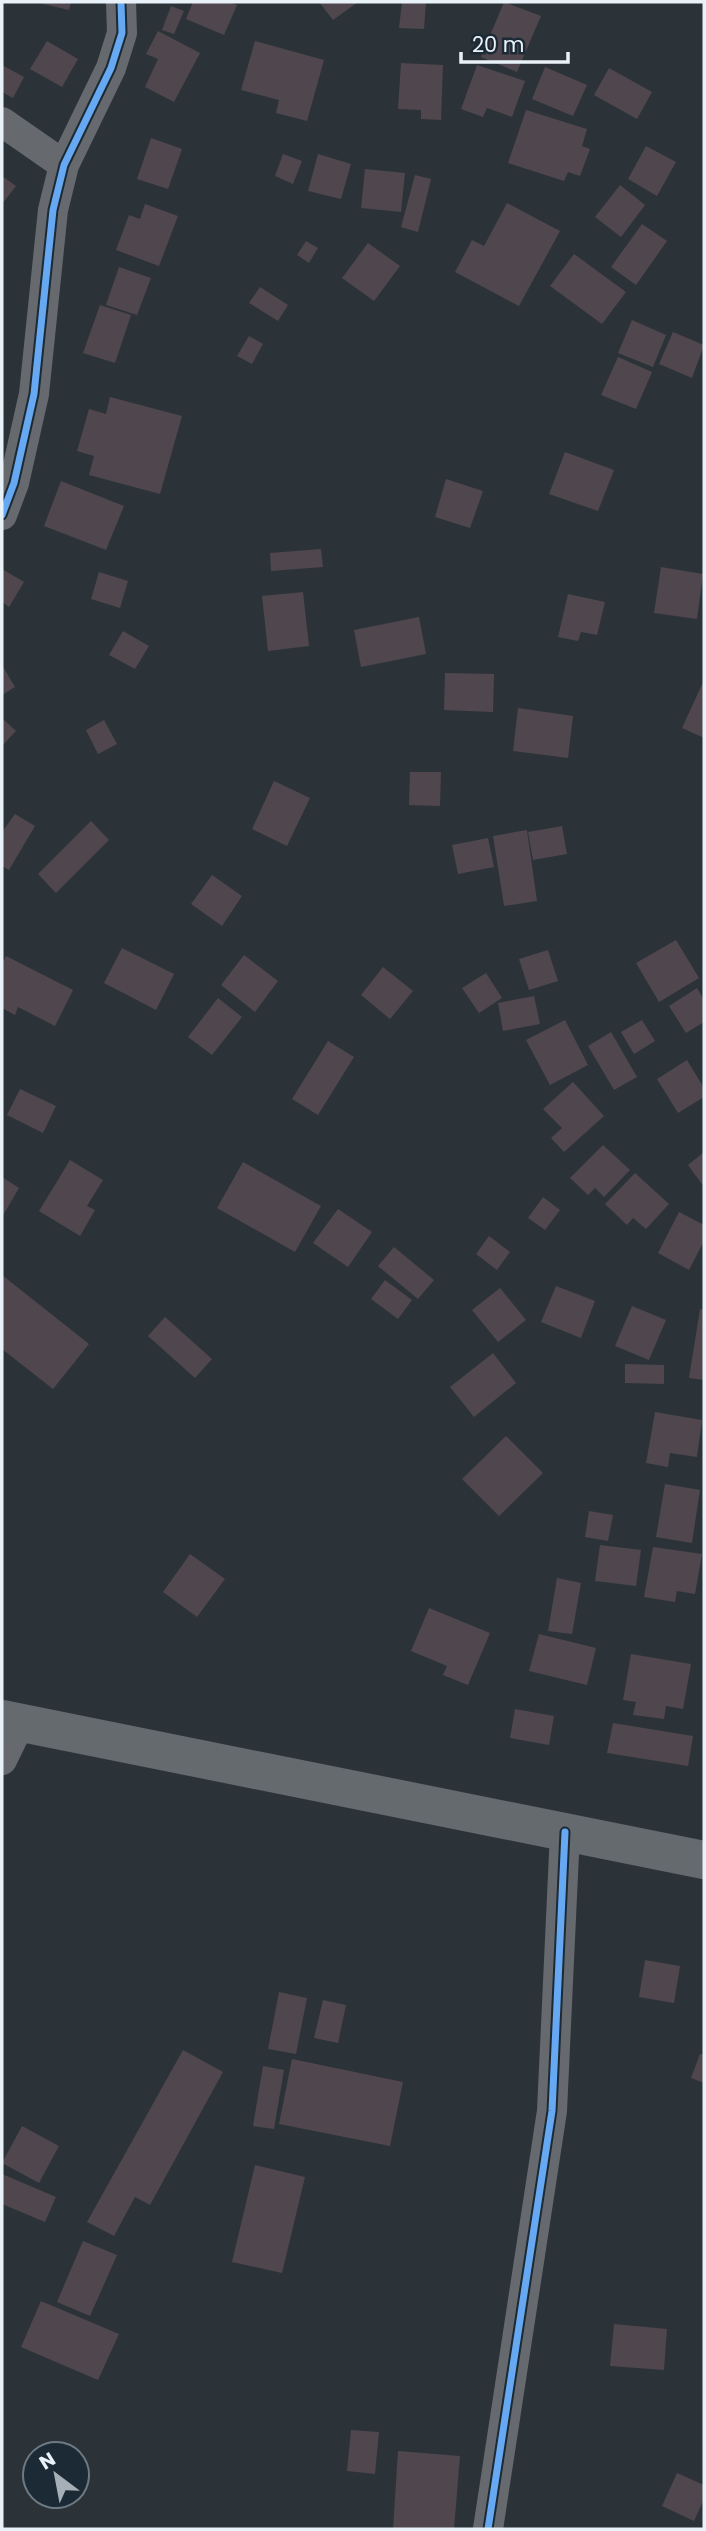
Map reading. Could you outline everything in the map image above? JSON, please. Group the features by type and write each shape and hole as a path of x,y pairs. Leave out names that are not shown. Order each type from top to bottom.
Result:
{"highway":[{"path":"11,1721 704,1860"}],"street":[{"path":"2,515 15,483 34,394 53,210 64,165 111,68 122,33 121,2"},
{"path":"2,122 64,165"},
{"path":"2,1760 11,1721"},
{"path":"488,2529 552,2110 565,1832"}],"building":[{"path":"35,2 71,2 69,10"},
{"path":"193,2 228,2 237,5 224,35 186,19"},
{"path":"319,2 358,2 333,20"},
{"path":"402,2 426,2 424,29 399,28"},
{"path":"504,2 541,16 517,72 481,57"},
{"path":"171,6 184,11 174,34 162,30"},
{"path":"158,31 200,53 174,102 145,87 158,59 146,54"},
{"path":"47,41 78,59 62,87 30,69"},
{"path":"255,41 324,60 307,121 276,113 279,100 241,90"},
{"path":"401,63 443,65 441,120 421,119 421,110 398,109"},
{"path":"2,65 24,77 13,98 2,92"},
{"path":"477,65 525,81 512,117 487,108 483,117 461,109"},
{"path":"545,67 587,85 573,116 532,99"},
{"path":"609,68 652,92 637,119 594,95"},
{"path":"526,110 587,129 582,146 590,149 580,176 568,172 564,181 508,163"},
{"path":"151,138 182,149 168,189 137,179"},
{"path":"646,146 676,162 657,196 628,179"},
{"path":"283,154 302,161 293,184 275,176"},
{"path":"318,154 351,164 341,199 308,191"},
{"path":"365,169 405,173 401,212 361,208"},
{"path":"415,175 431,179 418,232 401,227"},
{"path":"2,176 16,186 2,204"},
{"path":"620,185 645,205 621,237 595,217"},
{"path":"507,203 560,231 519,306 455,272 472,240 484,246"},
{"path":"145,204 178,216 159,266 116,250 129,215 140,219"},
{"path":"642,224 667,241 636,285 611,267"},
{"path":"306,241 318,248 309,263 297,255"},
{"path":"368,243 400,266 374,301 342,278"},
{"path":"574,254 626,292 602,324 550,286"},
{"path":"119,267 151,278 137,315 106,305"},
{"path":"260,287 288,305 278,321 249,303"},
{"path":"100,305 131,315 115,363 83,353"},
{"path":"632,320 666,335 653,367 618,353"},
{"path":"673,332 704,345 692,378 659,364"},
{"path":"249,336 263,344 252,364 237,356"},
{"path":"618,357 652,372 636,409 601,395"},
{"path":"110,397 182,416 160,494 89,475 94,456 77,451 89,409 106,414"},
{"path":"565,452 614,470 598,511 549,494"},
{"path":"446,479 483,491 470,528 435,517"},
{"path":"61,481 124,506 106,550 44,526"},
{"path":"321,549 323,567 271,571 270,553"},
{"path":"661,567 703,574 697,619 654,613"},
{"path":"2,569 24,582 9,607 2,602"},
{"path":"99,572 128,581 120,608 91,599"},
{"path":"303,592 309,646 268,651 262,596"},
{"path":"568,594 605,602 597,635 581,632 578,641 558,637"},
{"path":"419,617 426,654 361,667 354,630"},
{"path":"123,631 149,646 135,669 109,655"},
{"path":"2,665 15,687 2,695"},
{"path":"445,673 494,674 493,712 444,710"},
{"path":"704,680 704,738 682,728"},
{"path":"518,708 573,716 568,758 513,751"},
{"path":"2,718 16,731 2,746"},
{"path":"104,720 117,744 98,754 86,730"},
{"path":"410,772 441,772 440,806 409,805"},
{"path":"274,781 310,798 287,846 252,829"},
{"path":"15,814 35,826 9,870 2,866 2,832"},
{"path":"91,821 109,840 56,893 38,874"},
{"path":"562,826 567,854 533,860 528,832"},
{"path":"527,830 537,901 504,906 493,836"},
{"path":"488,838 494,867 458,874 452,845"},
{"path":"212,875 242,896 222,926 191,904"},
{"path":"676,940 699,978 659,1002 636,963"},
{"path":"122,948 174,974 156,1010 104,983"},
{"path":"548,950 558,981 529,990 519,959"},
{"path":"244,955 278,981 255,1012 221,985"},
{"path":"6,956 73,990 55,1026 18,1007 15,1015 2,1008 2,964"},
{"path":"383,967 413,991 390,1019 361,995"},
{"path":"486,973 502,998 479,1013 462,988"},
{"path":"697,988 704,1000 704,1022 686,1033 669,1006"},
{"path":"534,996 540,1024 503,1031 498,1003"},
{"path":"218,998 242,1017 212,1055 188,1037"},
{"path":"565,1020 588,1065 550,1085 526,1040"},
{"path":"642,1020 655,1041 634,1054 621,1032"},
{"path":"611,1032 637,1077 614,1090 588,1046"},
{"path":"328,1041 354,1057 318,1115 292,1099"},
{"path":"687,1060 704,1088 704,1097 678,1113 657,1079"},
{"path":"573,1082 604,1116 564,1152 551,1138 562,1128 543,1109"},
{"path":"20,1089 56,1106 43,1133 7,1115"},
{"path":"603,1145 630,1170 604,1197 595,1188 588,1195 570,1178"},
{"path":"704,1152 704,1187 688,1165"},
{"path":"70,1160 103,1180 87,1206 95,1210 80,1236 39,1211"},
{"path":"243,1162 321,1206 295,1252 217,1208"},
{"path":"635,1173 669,1204 646,1229 633,1218 627,1225 605,1204"},
{"path":"2,1177 19,1188 2,1217"},
{"path":"543,1197 560,1210 545,1230 528,1218"},
{"path":"338,1209 372,1232 348,1267 313,1243"},
{"path":"679,1212 704,1225 704,1241 689,1270 658,1253"},
{"path":"489,1236 510,1252 497,1270 476,1254"},
{"path":"394,1247 434,1280 418,1299 378,1266"},
{"path":"2,1275 89,1344 53,1389 2,1349"},
{"path":"385,1280 412,1300 398,1319 371,1299"},
{"path":"556,1286 595,1301 581,1338 541,1322"},
{"path":"500,1288 526,1320 498,1342 472,1310"},
{"path":"632,1306 666,1320 649,1360 615,1346"},
{"path":"700,1309 704,1310 704,1380 689,1378"},
{"path":"165,1317 212,1359 195,1378 148,1336"},
{"path":"493,1353 516,1383 474,1417 450,1387"},
{"path":"625,1364 664,1365 664,1384 625,1383"},
{"path":"655,1412 702,1420 697,1457 670,1453 668,1467 646,1463"},
{"path":"506,1436 543,1473 499,1516 462,1479"},
{"path":"665,1484 700,1490 692,1543 656,1537"},
{"path":"589,1511 613,1515 608,1541 585,1537"},
{"path":"600,1545 641,1550 636,1586 595,1581"},
{"path":"653,1547 702,1554 695,1594 677,1591 675,1602 644,1597"},
{"path":"190,1554 225,1579 197,1617 163,1592"},
{"path":"557,1578 581,1583 572,1634 548,1631"},
{"path":"429,1608 490,1633 468,1685 443,1675 447,1666 411,1651"},
{"path":"539,1634 596,1648 587,1685 529,1671"},
{"path":"631,1654 691,1664 683,1709 666,1706 664,1719 633,1715 636,1702 623,1700"},
{"path":"515,1709 554,1716 549,1745 510,1738"},
{"path":"613,1723 693,1736 688,1766 607,1753"},
{"path":"645,1960 680,1966 674,2003 639,1997"},
{"path":"279,1992 307,1998 296,2054 268,2049"},
{"path":"323,2000 346,2005 338,2043 314,2038"},
{"path":"183,2050 223,2072 150,2205 135,2197 114,2236 87,2222"},
{"path":"700,2054 704,2055 704,2083 691,2078"},
{"path":"292,2059 403,2082 390,2146 279,2124"},
{"path":"263,2066 284,2070 274,2129 253,2126"},
{"path":"22,2126 59,2146 39,2183 2,2163"},
{"path":"255,2165 305,2177 282,2273 232,2262"},
{"path":"2,2174 56,2197 45,2222 2,2204"},
{"path":"83,2241 117,2255 90,2316 57,2302"},
{"path":"41,2301 119,2334 98,2380 21,2347"},
{"path":"614,2324 667,2329 664,2370 610,2366"},
{"path":"351,2430 379,2432 375,2474 347,2471"},
{"path":"398,2451 460,2456 454,2529 393,2529"},
{"path":"677,2473 704,2485 704,2499 694,2521 662,2506"}],"cycle path":[{"path":"2,515 14,483 34,394 53,210 64,165 111,68 122,33 121,2"},
{"path":"488,2529 552,2111 565,1832"}]}
